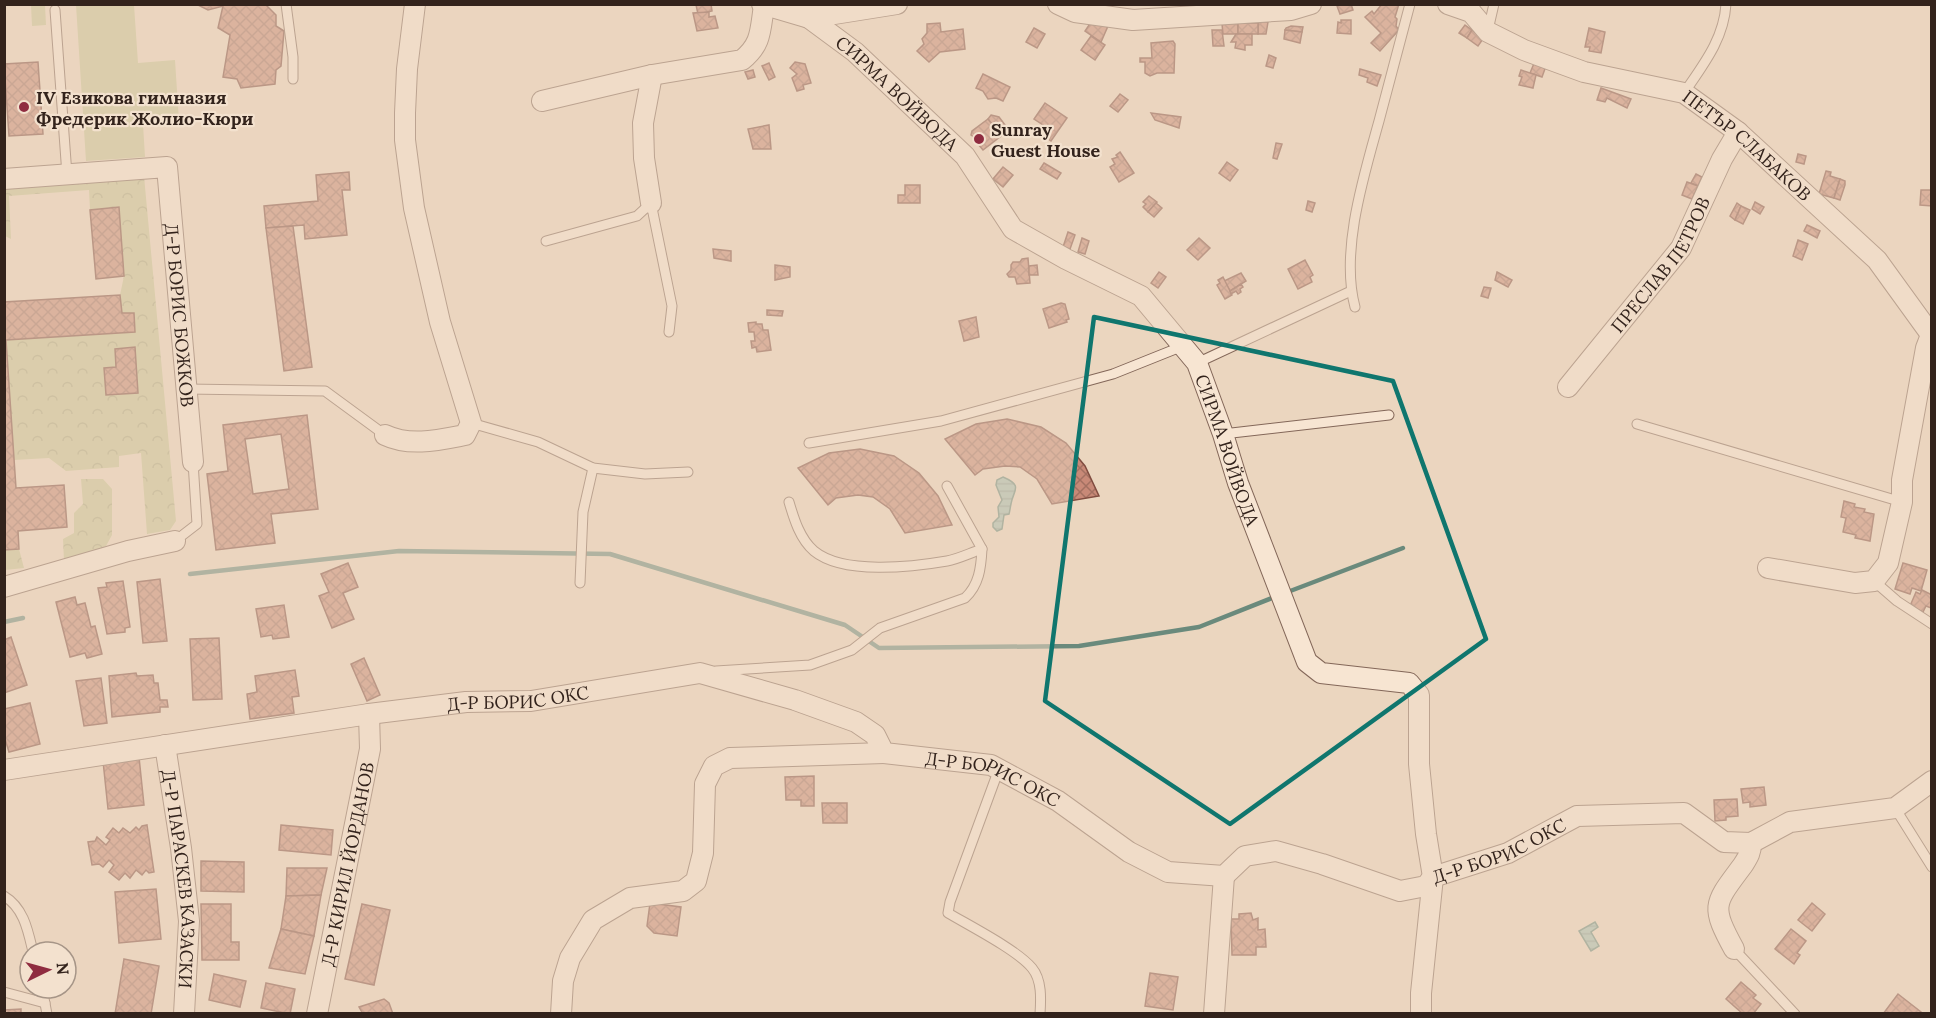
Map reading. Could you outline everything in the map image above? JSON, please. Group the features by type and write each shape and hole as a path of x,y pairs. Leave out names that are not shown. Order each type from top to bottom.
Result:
{"street":[{"path":"385,435 397,441 428,441 465,435 471,423 440,322 414,208 405,140 406,69 415,4"},
{"path":"811,11 897,4"},
{"path":"1058,4 1075,12 1133,20 1291,10 1311,4"},
{"name":"ПЕТЪР СЛАБАКОВ","path":"1448,4 1471,12 1488,32 1524,50 1584,72 1684,93 1738,132 1877,260 1931,335"},
{"path":"542,101 652,75 742,60 754,51 759,38 763,5"},
{"name":"СИРМА ВОЙВОДА","path":"763,5 811,11 965,156 1013,229 1066,259 1141,296 1197,363 1238,483 1307,662 1321,673 1409,683 1419,704 1419,764 1433,877 1421,993 1421,1014"},
{"path":"651,202 644,158 643,123 652,75"},
{"name":"ПРЕСЛАВ ПЕТРОВ","path":"1568,387 1681,248 1722,159 1738,132"},
{"name":"Д-Р БОРИС БОЖКОВ","path":"67,175 167,167 192,462"},
{"path":"4,179 67,175"},
{"path":"1767,568 1855,583 1874,581 1888,563 1902,502 1902,480 1926,348 1931,335"},
{"path":"4,587 128,551 175,541"},
{"name":"Д-Р БОРИС ОКС","path":"4,770 369,714 466,702 531,701 700,673 757,688 856,722 875,735 884,753 991,765 1058,801 1129,852 1168,872 1224,876 1245,856 1276,852 1322,864 1400,891 1426,886 1433,877 1508,853 1577,816 1684,813 1724,842 1751,843"},
{"name":"Д-Р КИРИЛ ЙОРДАНОВ","path":"317,1014 370,749 369,714"},
{"name":"Д-Р ПАРАСКЕВ КАЗАСКИ","path":"165,745 181,848 189,921 184,1014"},
{"path":"561,1014 563,981 570,958 593,920 630,898 683,891 696,881 703,854 705,784 714,766 730,758 884,753"},
{"path":"1734,949 1720,924 1717,904 1751,853 1751,843 1790,822 1895,808 1932,781"},
{"path":"1214,1014 1224,876"}],"lane":[{"path":"286,4 293,57 292,79"},
{"path":"1355,307 1351,291 1353,234 1360,189 1410,4"},
{"path":"1488,32 1494,4"},
{"path":"1684,93 1713,48 1723,27 1726,4"},
{"path":"55,10 67,175"},
{"path":"546,241 637,216 651,202"},
{"path":"651,202 672,306 669,332"},
{"path":"1197,363 1351,291"},
{"path":"809,443 941,422 1113,374 1183,346"},
{"path":"186,389 325,391 385,435"},
{"path":"1223,434 1389,415"},
{"path":"471,423 537,442 593,468 645,474 688,472"},
{"path":"1637,424 1902,502"},
{"path":"175,541 197,524 192,462"},
{"path":"580,583 583,512 593,468"},
{"path":"700,673 810,665 852,650 880,628 964,598 973,591 981,569 982,549 947,486"},
{"path":"789,502 800,532 814,551 833,561 858,566 896,567 949,561 982,549"},
{"path":"1874,581 1932,624"},
{"path":"999,769 948,913 1011,951 1033,969 1041,992 1040,1014"},
{"path":"1895,808 1932,867"},
{"path":"4,896 15,902 23,915 30,940"},
{"path":"1734,949 1795,1014"},
{"path":"4,992 45,1003"},
{"path":"44,1000 47,1014"}],"highlighted area":[{"path":"1094,317 1393,381 1486,639 1230,824 1045,701"}],"green space":[{"path":"31,5 45,5 46,25 32,26"},
{"path":"76,5 134,5 138,63 175,60 179,121 143,124 145,157 86,161"},
{"path":"144,176 176,521 170,530 147,534 141,453 119,456 119,467 66,471 49,458 14,460 6,340 135,332 134,313 122,313 120,295 124,276 119,208 90,210 89,190 9,196 11,239 5,236 5,186"},
{"path":"81,479 103,479 112,489 112,535 106,546 83,557 64,561 63,539 74,533 74,513 83,504"},
{"path":"19,549 24,568 5,570 5,550"}],"shaded area":[{"path":"1003,477 1013,483 1016,489 1009,514 1004,515 1002,529 997,531 993,523 999,517 998,507 1002,500 996,485 997,480"},
{"path":"1595,922 1598,927 1591,932 1599,946 1591,951 1579,931"}],"building":[{"path":"196,4 265,4 276,15 276,26 284,31 281,66 276,70 275,84 241,88 237,79 223,77 230,35 218,28 223,6 208,10"},
{"path":"711,4 712,11 698,14 696,5"},
{"path":"1351,4 1353,10 1340,14 1337,6"},
{"path":"1382,4 1399,4 1395,17 1399,30 1380,51 1371,43 1381,33 1365,17 1372,11 1374,14"},
{"path":"709,12 709,17 715,16 718,28 697,31 693,13"},
{"path":"1341,20 1351,20 1351,34 1337,33 1338,22 1341,23"},
{"path":"1258,21 1268,22 1266,34 1258,34"},
{"path":"1091,22 1108,26 1101,42 1085,31"},
{"path":"940,23 941,32 963,29 965,49 940,52 929,62 917,51 924,44 922,39 927,33 927,24"},
{"path":"1238,23 1238,34 1223,34 1222,24"},
{"path":"1238,23 1258,23 1258,34 1238,34"},
{"path":"1465,25 1472,30 1467,38 1459,33"},
{"path":"1291,26 1303,27 1302,32 1285,30"},
{"path":"1034,28 1045,34 1037,48 1026,42"},
{"path":"1589,28 1605,32 1601,53 1589,51 1590,47 1585,47"},
{"path":"1212,30 1222,30 1224,46 1213,46"},
{"path":"1285,30 1302,32 1300,43 1284,39"},
{"path":"1472,30 1483,39 1478,46 1467,38"},
{"path":"1236,34 1252,34 1252,45 1245,45 1245,50 1235,48 1236,42 1231,42"},
{"path":"1091,36 1105,45 1095,60 1081,50"},
{"path":"1173,41 1175,44 1174,73 1157,73 1150,76 1145,73 1145,62 1140,62 1140,58 1152,58 1151,43"},
{"path":"1269,55 1276,58 1273,68 1266,66"},
{"path":"1535,61 1546,66 1542,77 1530,73"},
{"name":"IV Езикова гимназия Фредерик Жолио-Кюри","path":"38,62 43,134 9,136 4,64"},
{"path":"795,62 805,64 811,83 803,85 804,89 797,91 792,78 797,74 790,68"},
{"path":"769,63 775,77 769,80 762,66"},
{"path":"1360,69 1381,75 1377,86 1367,82 1368,78 1359,75"},
{"path":"753,70 755,77 748,79 745,72"},
{"path":"1521,70 1536,75 1533,88 1519,85 1522,77 1519,76"},
{"path":"983,74 1010,87 1003,101 996,98 988,99 983,91 976,88"},
{"path":"1601,88 1631,99 1627,108 1607,98 1605,102 1597,100"},
{"path":"1120,94 1128,100 1118,112 1110,106"},
{"path":"1045,103 1067,118 1051,141 1038,132 1043,125 1034,119"},
{"path":"1151,113 1181,117 1179,128 1155,120"},
{"path":"991,115 999,117 1008,129 1001,136 988,119"},
{"path":"988,119 1001,136 983,150 978,144 979,141 971,135 972,131"},
{"path":"769,125 771,149 753,149 748,129"},
{"path":"1276,143 1282,144 1277,159 1273,158"},
{"path":"1120,152 1134,173 1119,182 1110,167 1115,164 1112,159 1118,157 1116,155"},
{"path":"1798,154 1806,156 1804,164 1796,162"},
{"path":"1227,162 1238,170 1230,181 1219,173"},
{"path":"1044,163 1061,173 1057,179 1040,169"},
{"path":"1003,167 1013,175 1003,187 993,179"},
{"path":"1826,171 1831,172 1830,176 1840,179 1834,198 1819,194"},
{"path":"349,172 350,190 342,190 347,235 305,239 304,225 266,228 264,206 318,201 316,175"},
{"path":"1696,174 1702,177 1698,186 1691,183"},
{"path":"1840,179 1845,181 1845,185 1840,200 1834,198"},
{"path":"1687,182 1698,186 1692,199 1682,195"},
{"path":"905,185 920,185 920,203 898,203 898,195 905,195"},
{"path":"1921,190 1932,190 1932,206 1920,205"},
{"path":"1149,196 1157,202 1148,212 1143,207 1146,204 1143,202"},
{"path":"1308,201 1315,203 1312,212 1306,210"},
{"path":"1755,202 1764,207 1760,214 1752,209"},
{"path":"1156,203 1162,208 1154,217 1148,212"},
{"path":"1737,203 1741,206 1735,220 1730,216"},
{"path":"1741,206 1750,210 1743,224 1735,220"},
{"path":"119,207 124,276 96,279 90,210"},
{"path":"1807,225 1820,231 1817,238 1804,231"},
{"path":"293,226 312,367 284,371 266,228"},
{"path":"1068,232 1075,235 1070,249 1063,247"},
{"path":"1082,238 1089,241 1085,254 1078,252"},
{"path":"1199,238 1210,248 1198,260 1187,250"},
{"path":"1798,240 1808,244 1802,260 1793,256"},
{"path":"713,249 731,251 731,261 714,258"},
{"path":"1028,258 1030,283 1017,284 1015,277 1009,277 1007,274 1013,262 1020,262"},
{"path":"1305,260 1313,275 1310,277 1312,282 1298,289 1288,269"},
{"path":"775,265 790,267 790,277 775,280"},
{"path":"1037,265 1038,275 1029,275 1029,266"},
{"path":"1159,272 1166,277 1158,288 1151,283"},
{"path":"1497,272 1512,280 1508,287 1495,280"},
{"path":"1241,273 1246,281 1230,291 1224,281"},
{"path":"1223,277 1232,295 1225,299 1217,285 1220,283 1218,280"},
{"path":"1241,284 1243,287 1240,289 1241,292 1238,294 1236,291 1231,294 1230,291"},
{"path":"1484,287 1491,288 1488,298 1481,296"},
{"path":"120,295 122,313 134,313 135,332 6,340 16,488 64,485 67,527 18,531 19,549 4,550 4,302"},
{"path":"1061,303 1065,304 1069,319 1066,320 1067,322 1049,328 1043,309"},
{"path":"767,310 783,311 782,316 767,315"},
{"path":"976,317 979,337 964,341 959,321"},
{"path":"756,322 756,324 762,324 763,330 768,330 771,350 757,352 756,347 752,348 751,341 755,341 754,332 749,332 748,323"},
{"path":"135,347 138,393 106,395 104,368 116,367 115,349"},
{"path":"307,415 318,509 271,514 275,543 216,550 207,474 228,471 223,425","holes":["281,434 289,489 253,494 245,439"]},
{"path":"1007,419 1041,427 1066,443 1085,466 1099,496 1052,504 1037,479 1020,467 1005,466 983,469 975,475 945,439 976,424"},
{"path":"860,449 894,456 919,473 938,496 952,525 905,533 890,509 873,497 858,495 836,498 828,505 798,468 829,453"},
{"path":"1844,501 1855,504 1854,507 1865,509 1864,512 1874,514 1870,541 1855,538 1856,535 1843,532 1846,518 1841,517"},
{"path":"348,563 358,587 343,593 354,619 332,628 319,596 329,592 321,574"},
{"path":"1903,563 1927,570 1921,591 1912,588 1910,594 1895,589"},
{"path":"160,579 167,641 143,643 137,582"},
{"path":"123,581 130,627 125,628 125,632 107,634 98,588 107,587 106,583"},
{"path":"1922,590 1932,595 1931,608 1926,606 1923,612 1910,606 1916,592 1920,594"},
{"path":"75,597 77,605 85,603 91,627 95,626 102,654 87,658 85,653 70,657 56,602"},
{"path":"284,605 289,637 273,639 272,635 261,637 256,609"},
{"path":"11,637 27,685 4,693 4,640"},
{"path":"219,638 222,699 193,700 190,639"},
{"path":"364,658 380,695 367,701 351,664"},
{"path":"295,670 299,696 292,697 294,713 250,719 247,694 257,692 255,676"},
{"path":"136,673 137,676 153,675 154,683 158,683 160,700 167,700 168,707 160,707 160,712 112,717 109,676"},
{"path":"101,678 107,723 84,726 76,681"},
{"path":"30,703 40,744 9,752 4,736 4,709"},
{"path":"139,757 144,805 108,809 103,761"},
{"path":"814,776 814,806 801,806 801,800 786,800 785,777"},
{"path":"1764,787 1766,805 1750,807 1750,802 1743,803 1741,789"},
{"path":"1737,799 1738,816 1715,821 1714,800"},
{"path":"822,803 847,803 847,823 823,823"},
{"path":"147,825 154,872 149,873 146,870 142,875 136,870 130,878 125,873 119,880 109,872 114,865 109,860 103,867 99,864 92,865 88,842 95,841 97,837 106,845 110,840 106,837 113,828 119,833 123,828 130,833 136,827 139,830 142,826"},
{"path":"281,825 333,830 331,855 279,850"},
{"path":"201,861 244,862 244,892 201,891"},
{"path":"287,868 327,868 321,895 286,896"},
{"path":"156,889 161,939 119,943 115,892"},
{"path":"321,895 314,936 281,929 286,896"},
{"path":"650,903 681,907 677,936 654,933 647,926"},
{"path":"1812,903 1825,914 1812,931 1798,920"},
{"path":"201,904 231,904 231,942 239,942 239,960 202,960"},
{"path":"362,904 390,910 374,985 345,979"},
{"path":"1251,913 1253,920 1258,918 1258,930 1265,929 1266,947 1256,947 1256,955 1232,955 1231,919 1239,919 1239,914"},
{"path":"281,929 314,936 305,974 269,968"},
{"path":"1791,929 1806,941 1797,953 1800,955 1794,964 1775,949"},
{"path":"124,959 159,966 151,1014 115,1014"},
{"path":"1150,973 1178,977 1173,1010 1145,1006"},
{"path":"214,974 246,981 240,1007 209,1000"},
{"path":"1741,982 1756,995 1753,998 1761,1004 1753,1014 1743,1014 1726,999"},
{"path":"266,983 295,989 290,1014 261,1008"},
{"path":"1898,994 1921,1012 1920,1014 1883,1014"},
{"path":"384,999 389,1003 393,1014 363,1014 359,1007"},
{"path":"21,1009 21,1014 4,1014 4,1010"}],"waterway":[{"path":"1285,593 1403,548"},
{"path":"190,574 399,551 610,554 845,625 879,648 1079,646 1199,627 1277,596"},
{"path":"4,622 23,618"}],"place":[{"name":"IV Езикова гимназия Фредерик Жолио-Кюри","path":"24,107"},
{"name":"Sunray Guest House","path":"979,139"}]}
